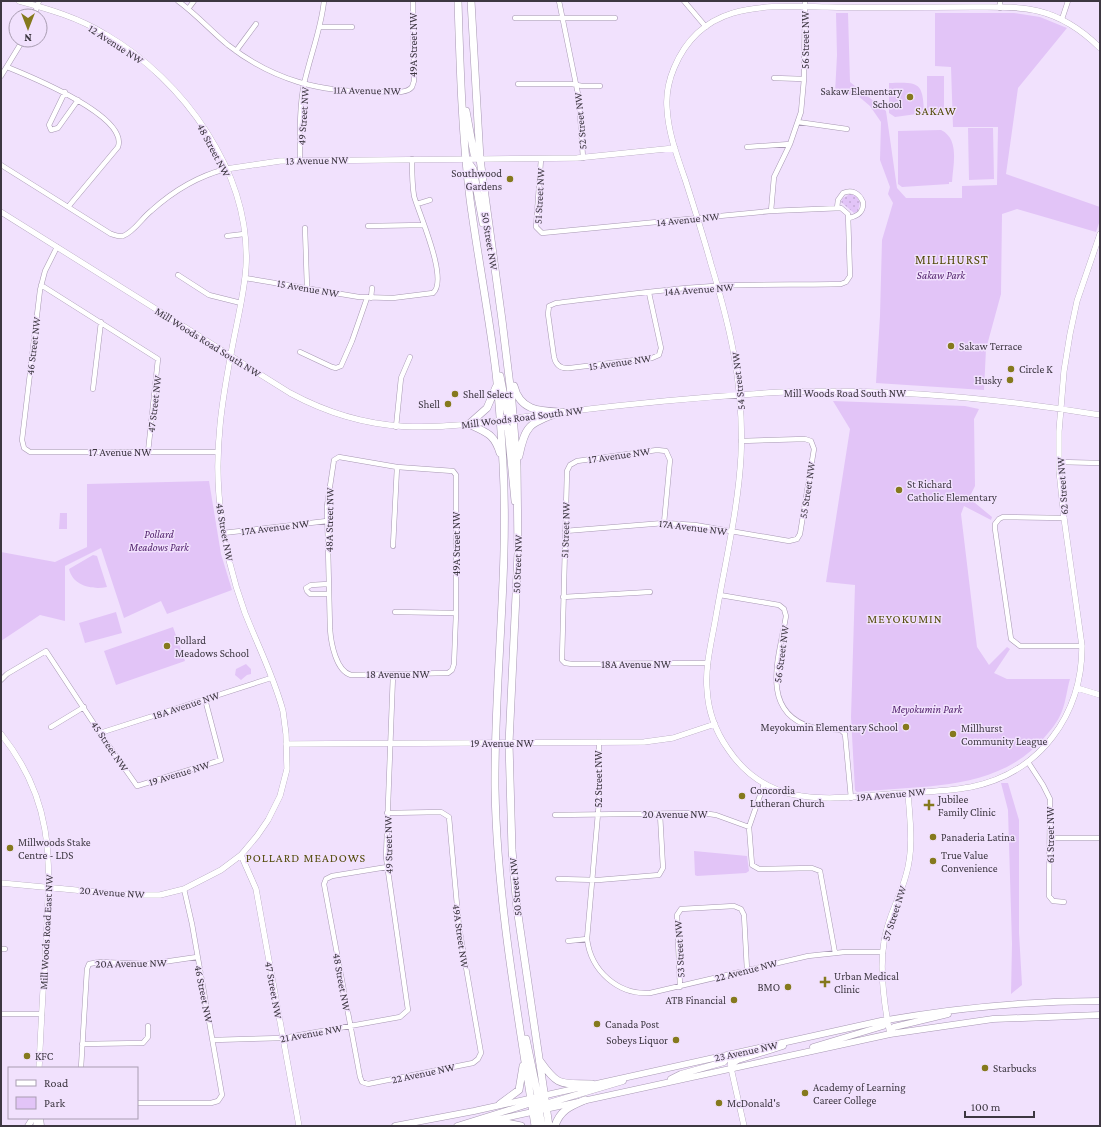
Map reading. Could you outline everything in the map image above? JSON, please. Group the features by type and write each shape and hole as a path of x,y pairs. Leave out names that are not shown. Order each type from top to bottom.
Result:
{"main road":[{"name":"50 Street NW","path":"458,1 461,91 470,201 494,358 503,465 504,555 495,788 499,868 523,1050 538,1103 548,1126"},
{"name":"50 Street NW","path":"471,1 480,159 507,359 514,418 517,466 519,508 509,743 510,821 516,901 538,1059 538,1103 535,1126"},
{"path":"461,91 474,154 480,159"},
{"path":"466,159 473,169 483,223 490,240"},
{"path":"494,358 504,391 507,412 514,418"},
{"path":"507,359 514,388 521,402 529,408 538,411 562,412"},
{"path":"497,384 487,408 469,424 492,436 496,441 503,465"},
{"path":"517,466 523,438 529,426 542,419 562,412"},
{"path":"500,420 506,424 508,429 514,498 519,508"},
{"name":"23 Avenue NW","path":"468,1126 592,1084 887,1020 965,1009 1062,1001 1100,1001"},
{"path":"890,1034 894,1027 965,1009"},
{"name":"23 Avenue NW","path":"395,1126 500,1104 585,1100 890,1034 993,1020 1100,1014"},
{"path":"518,1015 525,1035 542,1126"},
{"path":"799,1053 822,1044 883,1026 887,1020"},
{"path":"731,1068 738,1060 800,1039"},
{"path":"500,1104 519,1090 523,1073 523,1050"},
{"path":"661,1083 681,1074 724,1062 730,1054"},
{"path":"538,1059 547,1073 557,1081 568,1084 592,1084"},
{"path":"457,1126 538,1103 622,1082 635,1075"},
{"path":"555,1126 560,1114 567,1107 585,1100"},
{"path":"486,1126 507,1123 521,1126"}],"street":[{"name":"12 Avenue NW","path":"19,1 38,3 105,34 138,56 162,78"},
{"name":"11A Avenue NW","path":"178,1 236,51 274,74 304,84 355,92 405,91 410,89"},
{"path":"188,9 194,1"},
{"name":"49 Street NW","path":"300,160 300,121 304,84 320,27 324,1"},
{"name":"49A Street NW","path":"410,89 414,81 413,1"},
{"name":"52 Street NW","path":"559,1 577,85 582,119 583,158"},
{"path":"684,1 706,27 727,14 755,7 805,4 925,4 1034,10 1062,19 1079,29 1100,48"},
{"path":"1000,1 1000,8"},
{"path":"1062,19 1068,1"},
{"name":"56 Street NW","path":"771,211 774,176 790,144 798,122 804,79 805,4"},
{"path":"515,18 615,18"},
{"path":"236,51 256,24"},
{"path":"320,27 352,27"},
{"name":"54 Street NW","path":"706,27 690,41 680,55 668,85 667,108 675,148 698,218 733,342 740,395 741,441 738,485 708,663 707,695 715,724 728,750"},
{"path":"1,74 7,67 18,48"},
{"path":"7,67 65,92 78,100 117,132 120,141 118,147 68,207"},
{"name":"48 Street NW","path":"162,78 198,120 226,169 238,203 244,234 245,278 220,415 218,452 219,497 231,568 240,598 283,711 287,769 280,796 268,820"},
{"name":"56 Street NW","path":"774,78 804,79"},
{"name":"52 Street NW","path":"518,84 600,86"},
{"path":"65,92 49,125 51,130 58,128 78,100"},
{"path":"798,122 847,129"},
{"path":"747,147 790,144"},
{"name":"13 Avenue NW","path":"1,165 111,234 123,236 151,211 178,190 206,176 226,169 264,162 300,160 583,158 675,148"},
{"name":"51 Street NW","path":"539,232 536,224 541,158"},
{"path":"368,226 424,225 413,189 412,160"},
{"path":"848,191 857,193 862,200 863,208 859,214 849,218 846,212 839,208 838,200 843,193 848,191"},
{"path":"417,204 430,200"},
{"name":"14 Avenue NW","path":"539,232 549,233 771,211 839,208"},
{"name":"Mill Woods Road South NW","path":"1,212 290,392 318,407 354,420 396,427 430,427 469,424 562,412 740,395 821,392 910,393 977,398 1100,416"},
{"name":"14A Avenue NW","path":"558,365 554,357 548,314 550,306 556,303 718,286 841,284 848,280 850,276 849,218"},
{"name":"15 Avenue NW","path":"245,278 369,298 430,294 436,290 438,282 432,246 424,225"},
{"path":"305,228 307,287"},
{"path":"227,236 244,234"},
{"name":"62 Street NW","path":"1054,736 1067,715 1077,688 1081,666 1082,646 1064,518 1059,462 1060,409 1064,371 1077,301 1098,245 1100,234"},
{"name":"46 Street NW","path":"24,448 22,440 41,285 46,267 57,247"},
{"path":"178,275 206,294 220,299 241,303"},
{"path":"41,285 101,322 93,389"},
{"path":"300,352 332,367 339,368 347,355 372,288"},
{"name":"15 Avenue NW","path":"558,365 563,368 570,368 652,358 659,355 661,348 649,293"},
{"name":"47 Street NW","path":"101,322 156,356 159,364 148,452"},
{"path":"396,427 401,378 410,356"},
{"name":"55 Street NW","path":"741,441 805,438 811,441 814,449 800,534 797,539"},
{"name":"17 Avenue NW","path":"24,448 30,452 218,452"},
{"name":"17 Avenue NW","path":"570,464 577,461 657,450 667,452 670,460 664,523"},
{"name":"48A Street NW","path":"346,673 340,665 332,644 328,594 327,521 329,487 334,460 336,458 397,467"},
{"path":"1059,462 1100,463"},
{"name":"51 Street NW","path":"564,662 561,654 567,471 570,464"},
{"path":"393,546 397,467"},
{"name":"49A Street NW","path":"397,467 452,471 456,475 456,613 454,664 450,672"},
{"path":"1064,518 1003,517 994,524 1011,639 1013,642 1020,646 1082,646"},
{"name":"17A Avenue NW","path":"224,533 327,521"},
{"name":"17A Avenue NW","path":"565,531 664,523 695,525 789,541 797,539"},
{"path":"328,584 310,585 306,588 308,594 328,594"},
{"path":"563,597 650,592"},
{"name":"56 Street NW","path":"720,594 779,605 784,609 786,617 776,679 778,697 783,707 795,720 811,727 841,730 845,734 851,798"},
{"path":"395,612 456,613"},
{"name":"45 Street NW","path":"1,680 7,674 46,651 137,786"},
{"name":"18A Avenue NW","path":"564,662 572,664 708,663"},
{"name":"18 Avenue NW","path":"346,673 354,675 393,675 442,674 450,672"},
{"name":"49 Street NW","path":"393,675 387,813 387,867 409,1005 407,1012"},
{"name":"18A Avenue NW","path":"100,733 271,678"},
{"path":"1077,688 1100,695"},
{"name":"19 Avenue NW","path":"137,786 221,760 205,699"},
{"path":"51,727 84,707"},
{"name":"19 Avenue NW","path":"286,744 659,741 680,736 715,724"},
{"name":"Mill Woods Road East NW","path":"1,734 26,773 41,812 49,852 49,888 39,1067"},
{"name":"19A Avenue NW","path":"728,750 742,767 764,784 781,791 807,798 851,798 971,787 1002,776 1028,762 1054,736"},
{"name":"52 Street NW","path":"599,742 598,815 587,939 593,959 602,973 612,982"},
{"name":"61 Street NW","path":"1028,762 1050,799 1049,896 1053,901 1064,902"},
{"path":"764,784 749,827 751,860 754,868 818,869 821,874 835,953"},
{"name":"57 Street NW","path":"890,1034 887,1020 883,952 887,926 901,891 910,860 911,834 908,793"},
{"name":"49A Street NW","path":"387,813 441,812 448,815 451,822 459,927 481,1050 480,1057"},
{"path":"558,879 656,876 660,874 663,868 660,814"},
{"name":"20 Avenue NW","path":"598,815 707,814 749,827"},
{"name":"52 Street NW","path":"555,815 598,815"},
{"name":"20 Avenue NW","path":"1,883 128,895 160,895 184,889 221,870 241,855 268,820"},
{"path":"1050,838 1100,838"},
{"name":"47 Street NW","path":"241,855 256,889 299,1126"},
{"name":"48 Street NW","path":"364,1083 360,1077 324,886 326,880 332,876 387,867"},
{"name":"46 Street NW","path":"138,1103 211,1103 220,1099 222,1091 184,889"},
{"name":"53 Street NW","path":"680,987 677,915 678,911 684,909 734,906 740,908 744,915 747,970"},
{"path":"568,941 587,939"},
{"name":"22 Avenue NW","path":"612,982 629,991 645,994 680,987 792,959 835,953 883,952"},
{"name":"20A Avenue NW","path":"82,1044 87,969 89,964 99,962 149,964 197,957"},
{"name":"21 Avenue NW","path":"213,1040 283,1038 400,1017 407,1012"},
{"path":"1,1014 42,1014"},
{"path":"81,1067 82,1044 143,1043 148,1037 148,1026"},
{"path":"730,1054 731,1068 744,1126"},
{"name":"22 Avenue NW","path":"364,1083 373,1084 473,1063 480,1057"}],"green space":[{"name":"Sakaw Park","path":"836,13 848,13 850,82 886,111 897,188 906,198 962,198 962,186 997,185 998,127 953,127 951,67 935,66 935,13 1014,13 1040,17 1067,28 1018,88 1006,174 1100,207 1100,220 1096,232 1017,209 1002,214 1001,294 986,349 984,390 876,383 882,240 893,203 888,194 890,187 880,160 881,122 870,106 857,95 835,93 837,55"},
{"path":"927,76 944,76 944,114 927,114"},
{"path":"889,83 907,83 917,86 922,95 924,113 895,117 889,113"},
{"path":"968,128 993,128 994,179 969,180"},
{"path":"941,130 947,134 953,146 954,160 952,182 949,182 949,184 902,187 898,184 898,131"},
{"path":"850,194 856,196 860,202 858,211 854,213 841,202 843,198"},
{"name":"Meyokumin Park","path":"833,401 965,406 979,409 974,419 975,486 969,498 992,517 991,520 964,506 961,514 977,647 989,665 1007,647 1010,649 994,673 1007,679 1070,679 1063,707 1054,726 1043,739 1024,756 1003,769 981,777 957,783 857,792 855,790 851,717 855,585 826,582 850,429"},
{"name":"Pollard Meadows Park","path":"209,481 221,554 232,590 167,614 161,601 124,618 101,548 65,566 65,621 40,615 1,641 1,552 55,562 87,547 87,484"},
{"path":"60,513 67,513 67,529 59,529"},
{"path":"93,555 97,556 107,587 95,588 84,586 71,575 69,569"},
{"path":"116,612 122,633 85,643 79,623"},
{"path":"173,627 185,661 116,685 104,651"},
{"path":"246,664 251,669 251,674 247,675 241,680 235,675 236,669"},
{"path":"1001,783 1008,783 1019,820 1019,933 1022,985 1011,994 1012,944 1008,810"},
{"path":"694,851 747,856 749,871 746,873 697,876 695,875"}],"place":[{"name":"Sakaw Elementary School","path":"910,97"},
{"name":"Southwood Gardens","path":"510,179"},
{"name":"Sakaw Terrace","path":"951,346"},
{"name":"Circle K","path":"1011,369"},
{"name":"Husky","path":"1010,380"},
{"name":"Shell Select","path":"455,394"},
{"name":"Shell","path":"448,404"},
{"name":"St Richard Catholic Elementary","path":"899,490"},
{"name":"Pollard Meadows School","path":"167,646"},
{"name":"Meyokumin Elementary School","path":"906,727"},
{"name":"Millhurst Community League","path":"953,734"},
{"name":"Concordia Lutheran Church","path":"742,796"},
{"name":"Jubilee Family Clinic","path":"929,805"},
{"name":"Panaderia Latina","path":"933,837"},
{"name":"Millwoods Stake Centre - LDS","path":"10,848"},
{"name":"True Value Convenience","path":"933,861"},
{"name":"Urban Medical Clinic","path":"825,982"},
{"name":"BMO","path":"788,987"},
{"name":"ATB Financial","path":"734,1000"},
{"name":"Canada Post","path":"597,1024"},
{"name":"Sobeys Liquor","path":"676,1040"},
{"name":"KFC","path":"27,1056"},
{"name":"Starbucks","path":"985,1068"},
{"name":"Academy of Learning Career College","path":"805,1093"},
{"name":"McDonald's","path":"719,1103"}],"district":[{"name":"SAKAW","path":"936,111"},
{"name":"MILLHURST","path":"952,259"},
{"name":"MEYOKUMIN","path":"905,619"},
{"name":"POLLARD MEADOWS","path":"306,858"}]}
